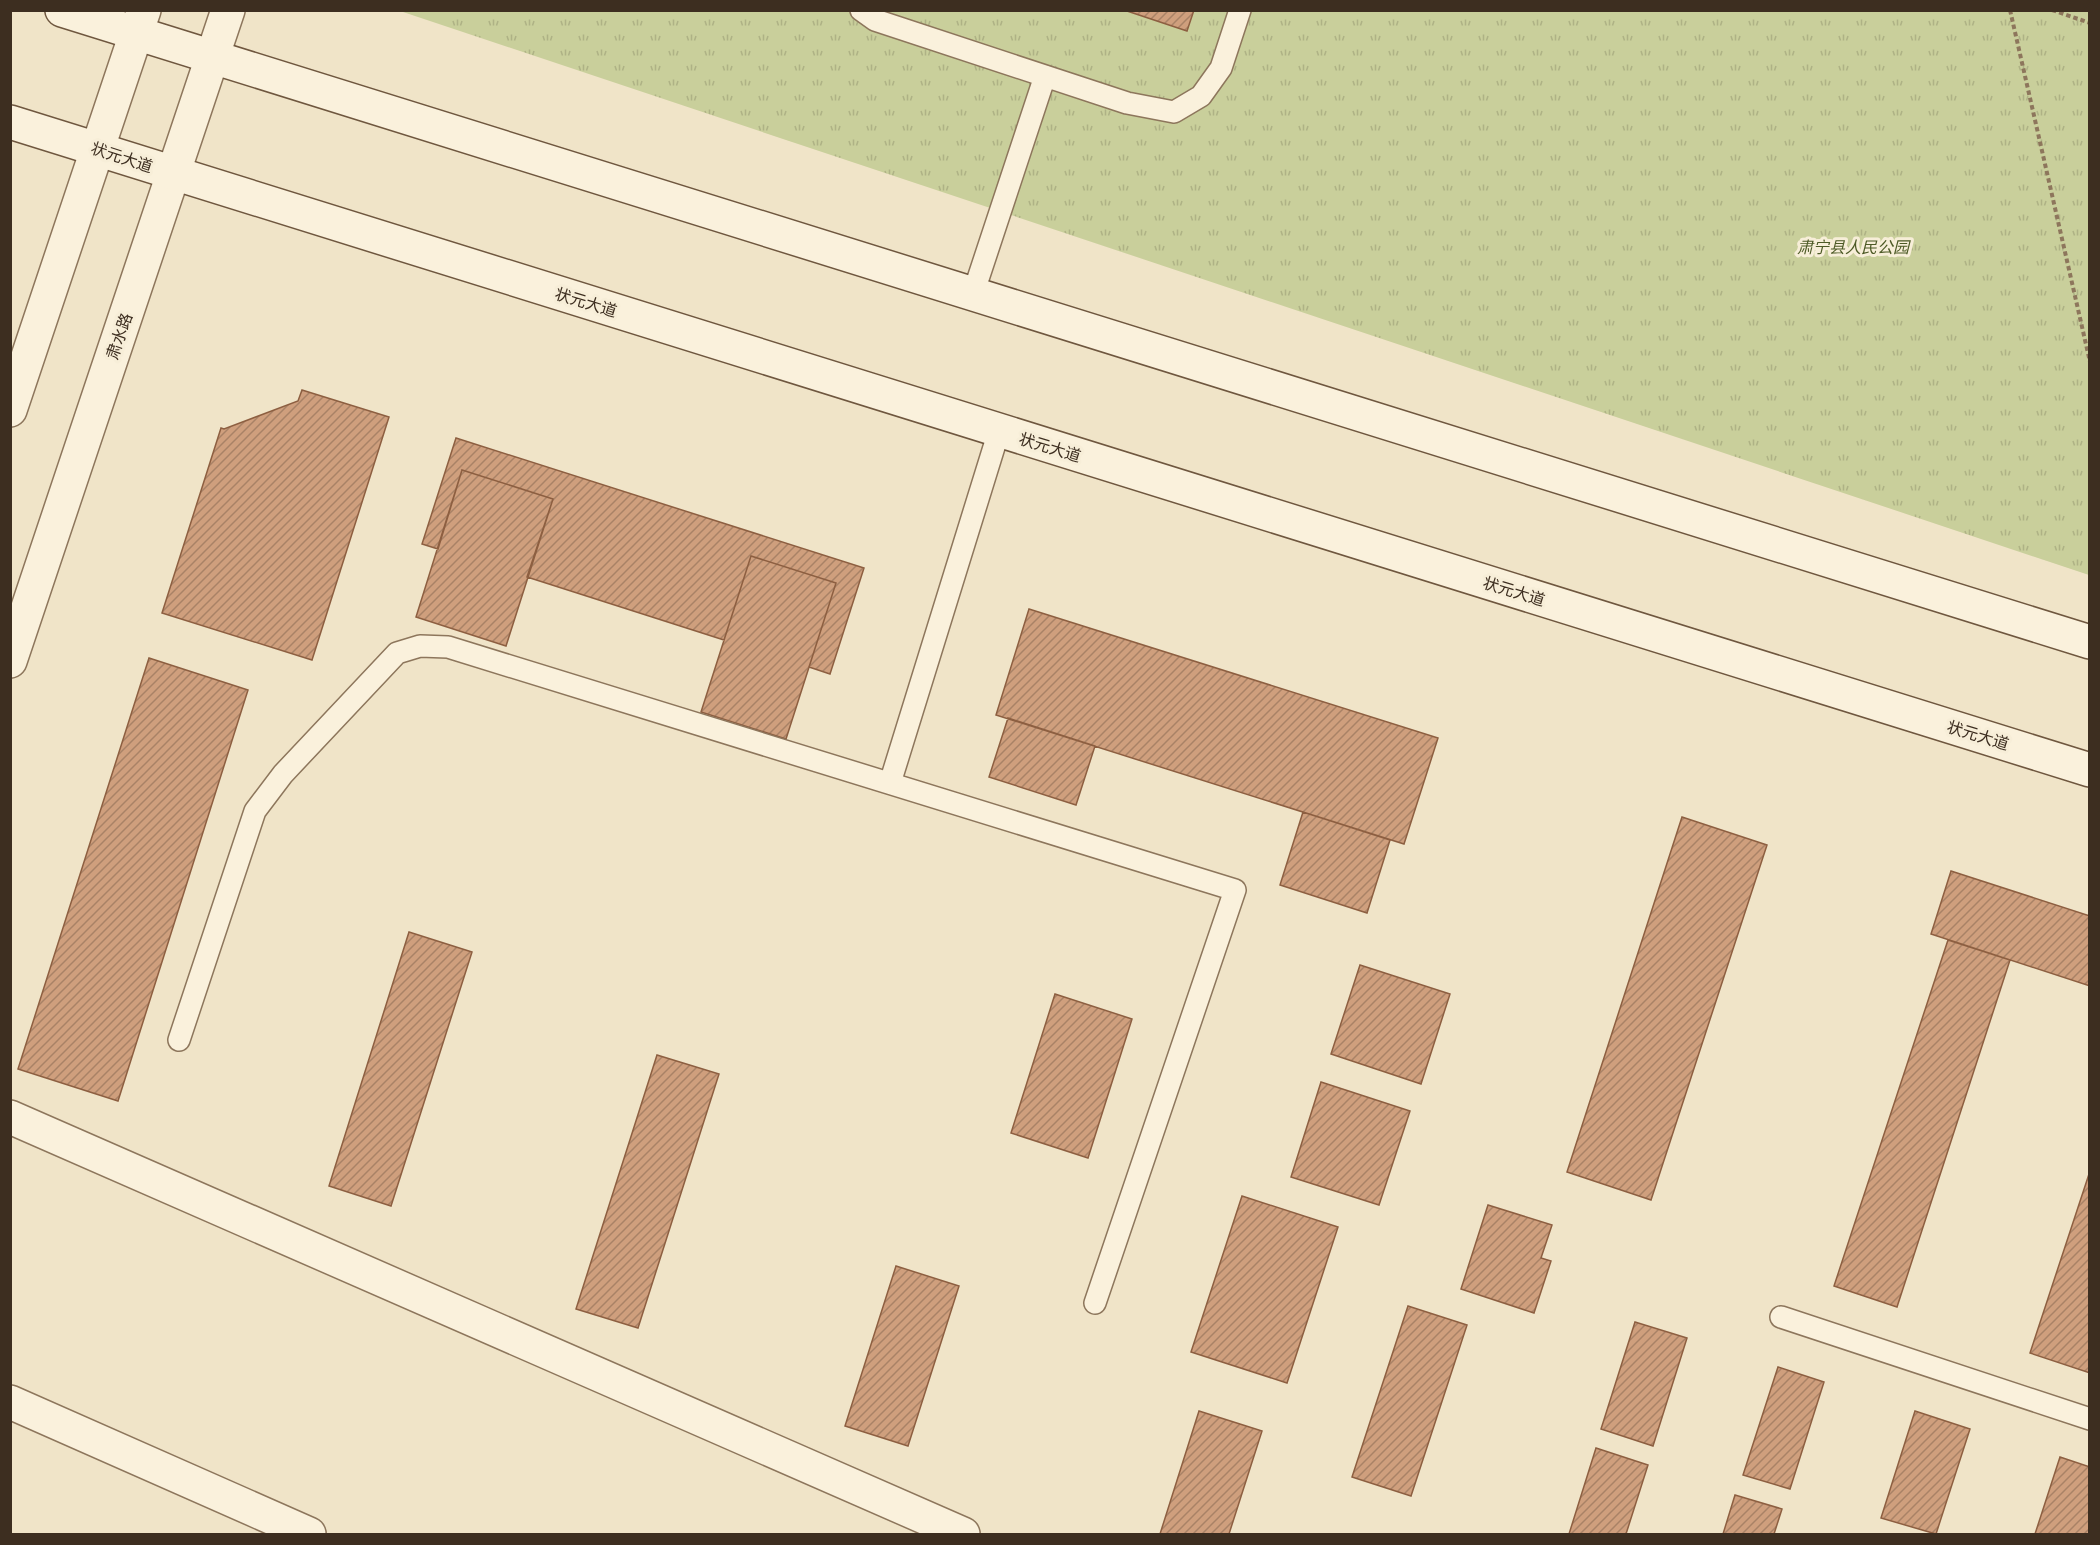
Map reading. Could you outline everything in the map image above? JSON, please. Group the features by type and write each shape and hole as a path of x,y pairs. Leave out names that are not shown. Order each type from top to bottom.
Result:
{"main road":[{"path":"62,10 141,22 212,57 2090,642"},
{"name":"肃水路","path":"10,661 228,10"},
{"path":"10,410 141,22"},
{"name":"状元大道","path":"10,122 2090,770"},
{"path":"10,1117 963,1534"},
{"path":"10,1402 309,1534"}],"lane":[{"path":"861,10 874,20 1127,103 1174,112 1201,96 1221,68 1240,10"},
{"path":"973,294 1045,76"},
{"path":"890,783 999,431"},
{"path":"178,1040 255,811 283,774 397,653 420,646 448,647 1235,890 1095,1303"},
{"path":"1781,1317 2090,1419"}],"path":[{"path":"2010,10 2090,362"},
{"path":"2052,10 2090,23"}],"green space":[{"name":"肃宁县人民公园","path":"400,11 2089,11 2089,575"}],"building":[{"path":"1124,10 1194,10 1187,31"},
{"path":"302,390 389,417 312,660 162,613 221,428 224,429 298,401"},
{"path":"456,438 864,568 830,674 809,667 836,583 751,556 724,640 527,577 553,499 462,470 438,549 422,544"},
{"path":"462,470 553,499 506,646 416,617"},
{"path":"751,556 836,583 786,739 701,712"},
{"path":"1029,609 1438,738 1404,844 996,715"},
{"path":"149,658 248,690 118,1101 18,1069"},
{"path":"1008,718 1095,746 1076,805 989,777"},
{"path":"1303,812 1390,840 1367,913 1280,885"},
{"path":"1682,817 1767,845 1651,1200 1567,1172"},
{"path":"1951,871 2090,916 2090,986 1931,934"},
{"path":"409,932 472,952 391,1206 329,1186"},
{"path":"1948,940 2010,960 1897,1307 1834,1286"},
{"path":"1360,965 1450,994 1421,1084 1331,1054"},
{"path":"1055,994 1132,1019 1088,1158 1011,1133"},
{"path":"657,1055 719,1074 638,1328 576,1309"},
{"path":"1321,1082 1410,1111 1379,1205 1291,1177"},
{"path":"2090,1171 2090,1373 2030,1353"},
{"path":"1242,1196 1338,1227 1287,1383 1191,1352"},
{"path":"1488,1205 1552,1225 1541,1258 1551,1261 1534,1313 1461,1289"},
{"path":"896,1266 959,1286 908,1446 845,1426"},
{"path":"1408,1306 1467,1325 1411,1496 1352,1477"},
{"path":"1635,1322 1687,1338 1653,1446 1601,1429"},
{"path":"1778,1367 1824,1382 1790,1489 1743,1475"},
{"path":"1199,1411 1262,1431 1229,1534 1160,1534"},
{"path":"1915,1411 1970,1429 1936,1534 1881,1518"},
{"path":"1596,1448 1648,1465 1626,1534 1569,1534"},
{"path":"2060,1457 2090,1467 2090,1534 2035,1534"},
{"path":"1735,1495 1782,1509 1774,1534 1723,1534"}]}
